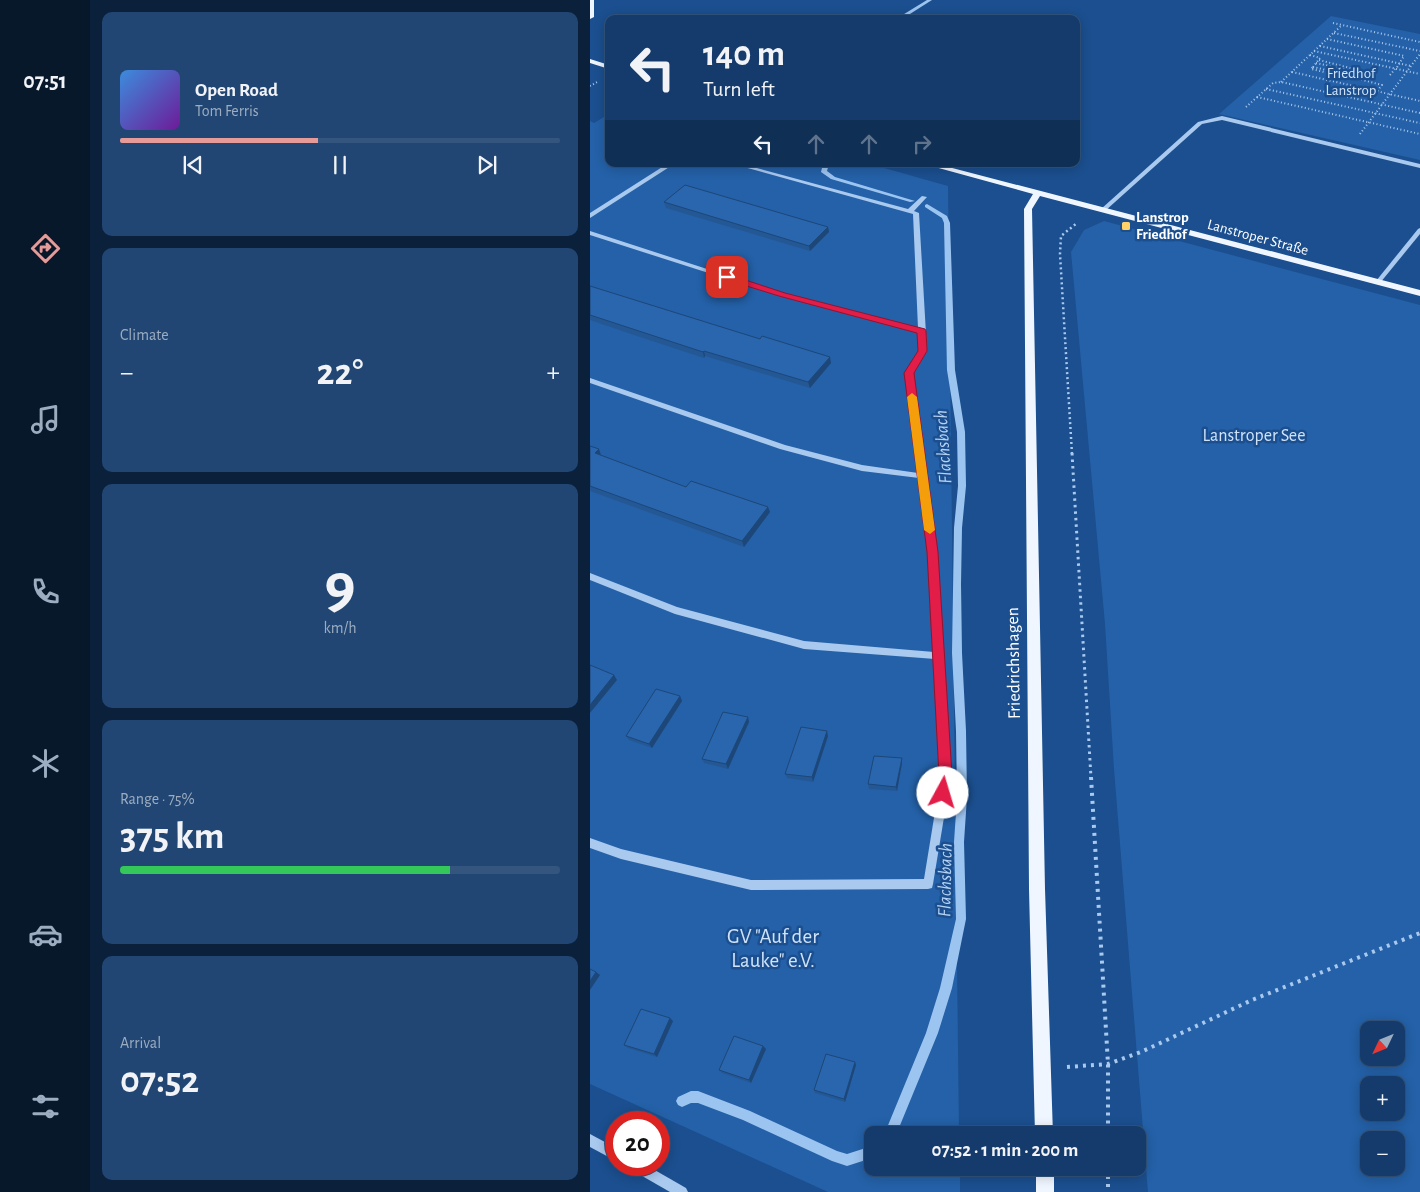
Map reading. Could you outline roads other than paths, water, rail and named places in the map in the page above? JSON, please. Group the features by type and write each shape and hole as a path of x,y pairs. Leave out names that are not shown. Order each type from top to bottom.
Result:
{"main road":[{"path":"590,17 591,0"},
{"path":"590,61 605,66"},
{"name":"Lanstroper Straße","path":"939,167 1420,293"},
{"name":"Friedrichshagen","path":"1038,193 1028,209 1028,299 1037,889 1044,1126"},
{"path":"1044,1176 1045,1192"}],"street":[{"path":"1103,210 1200,123 1222,118 1420,166"},
{"path":"590,216 666,167"},
{"path":"590,842 621,854 751,885 928,884 946,775 933,552 909,373 922,351 916,213 747,167"},
{"path":"910,211 924,197"},
{"path":"1378,282 1420,230"},
{"path":"590,232 782,294 922,331"},
{"path":"590,380 783,446 862,468 923,476"},
{"path":"590,576 675,610 804,645 939,656"},
{"path":"590,1140 605,1149"},
{"path":"654,1176 682,1192"}],"waterway":[{"name":"Flachsbach","path":"905,15 930,0"},
{"name":"Flachsbach","path":"825,167 824,172 833,178 912,201"},
{"name":"Flachsbach","path":"894,1126 932,1033 946,988 961,919 959,842 962,797 957,653 958,528 962,486 961,432 951,370 947,223 945,217 927,206"},
{"name":"Flachsbach","path":"682,1101 691,1097 698,1097 746,1115 836,1157 847,1160 864,1155"}],"place":[{"name":"Lanstrop Friedhof","path":"1126,226"}],"park label":[{"name":"Friedhof Lanstrop","path":"1351,82"},
{"name":"Lanstroper See","path":"1254,435"},
{"name":"GV \"Auf der Lauke\" e.V.","path":"773,948"}]}
